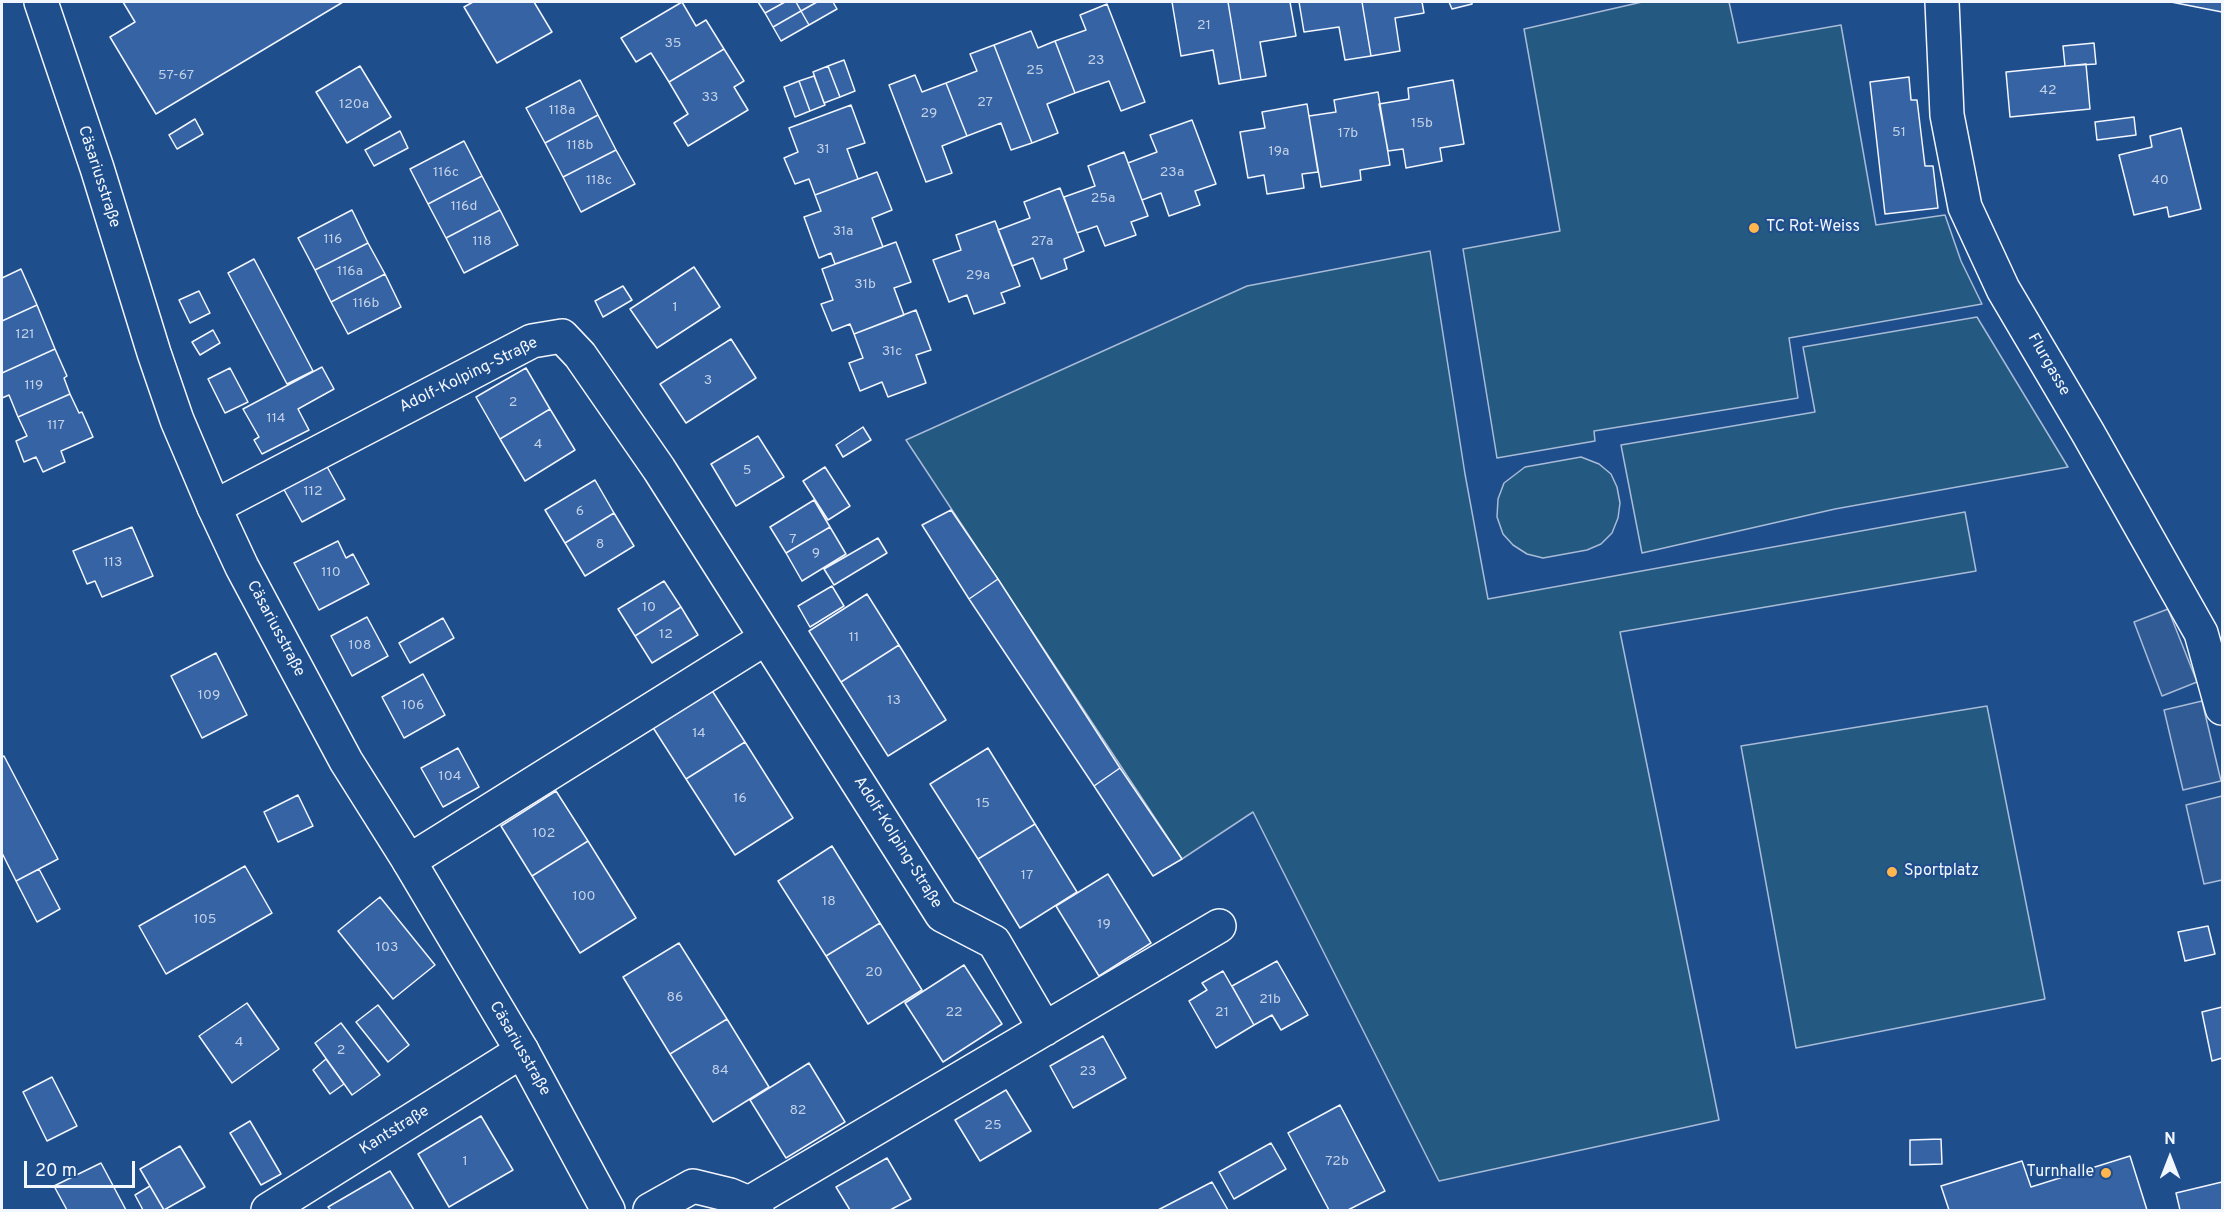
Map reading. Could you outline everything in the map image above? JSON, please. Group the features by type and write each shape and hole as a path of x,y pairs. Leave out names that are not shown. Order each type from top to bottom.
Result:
{"street":[{"name":"Cäsariusstraße","path":"40,2 97,168 137,302 177,420 214,507 247,576 341,751 522,1051 608,1210"},
{"name":"Flurgasse","path":"1942,2 1947,115 1965,207 2003,289 2088,433 2201,633 2223,708"},
{"name":"Adolf-Kolping-Straße","path":"214,507 532,341 562,336 580,355 659,469 942,915 994,942 1045,1029"},
{"path":"409,861 766,638"},
{"path":"650,1210 693,1186 730,1195 752,1208 1045,1029 1219,927"},
{"name":"Kantstraße","path":"268,1210 522,1051"}],"shaded area":[{"name":"TC Rot-Weiss","path":"1642,2 1729,2 1738,43 1841,25 1876,225 1945,215 1961,261 1982,304 1789,338 1798,398 1594,431 1595,441 1497,458 1463,249 1560,231 1524,29"},
{"path":"1430,251 1465,474 1488,599 1965,512 1976,571 1620,632 1719,1120 1439,1181 1253,812 1182,859 906,440 1247,286"},
{"path":"1977,317 2068,467 1835,509 1642,553 1621,445 1815,412 1803,347"},
{"path":"1581,457 1599,464 1611,474 1617,487 1620,503 1618,518 1612,533 1601,544 1587,550 1543,558 1527,554 1513,545 1503,534 1497,517 1498,499 1504,483 1525,467"},
{"path":"2168,609 2197,682 2162,696 2134,622"},
{"path":"2202,701 2221,781 2183,790 2164,710"},
{"name":"Sportplatz","path":"1987,706 2045,999 1796,1048 1741,746"},
{"path":"2222,796 2222,880 2204,884 2186,805"}],"building":[{"path":"123,2 343,2 156,114 110,37 135,22"},
{"path":"473,2 534,2 552,32 497,63 464,7"},
{"path":"682,2 696,26 706,20 724,49 669,82 651,53 636,62 621,38"},
{"path":"758,2 785,2 765,13"},
{"path":"785,2 796,2 801,11 773,27 765,13"},
{"path":"796,2 817,2 801,11"},
{"path":"817,2 833,2 837,9 809,25 801,11"},
{"path":"1172,2 1228,2 1241,80 1219,84 1213,50 1181,56"},
{"path":"1228,2 1290,2 1296,36 1260,42 1266,76 1241,80"},
{"path":"1299,2 1362,2 1371,56 1345,60 1339,27 1304,32"},
{"path":"1362,2 1422,2 1424,13 1395,18 1400,51 1371,56"},
{"path":"1449,2 1472,2 1472,4 1452,9"},
{"path":"2171,2 2222,2 2222,12"},
{"path":"1107,4 1145,102 1121,111 1109,81 1075,93 1055,41 1086,30 1080,15"},
{"path":"801,11 809,25 781,41 773,27"},
{"path":"1031,31 1038,48 1055,41 1075,93 1047,104 1058,133 1032,143 994,45"},
{"path":"2094,43 2096,64 2065,66 2063,46"},
{"path":"994,45 1032,143 1011,150 1001,123 967,136 946,83 977,71 970,54"},
{"path":"724,49 744,81 734,87 748,110 688,146 674,123 688,114 669,82"},
{"path":"844,60 855,91 840,97 828,66"},
{"path":"2086,64 2090,109 2010,117 2006,72"},
{"path":"360,66 391,117 347,143 316,92"},
{"path":"828,66 840,97 824,103 813,72"},
{"path":"915,75 922,92 946,83 967,136 942,146 952,173 926,182 889,85"},
{"path":"814,76 825,105 810,111 799,81"},
{"path":"1909,77 1911,100 1917,100 1925,166 1933,166 1938,208 1885,214 1870,82"},
{"path":"580,80 598,115 545,143 526,108"},
{"path":"1453,80 1464,144 1440,148 1442,161 1406,168 1403,149 1388,151 1379,104 1409,99 1408,88"},
{"path":"799,81 810,111 795,117 784,87"},
{"path":"1378,92 1390,165 1360,170 1361,180 1321,187 1309,116 1336,112 1334,100"},
{"path":"1307,104 1318,172 1302,174 1304,188 1267,194 1264,175 1248,178 1240,132 1265,128 1262,112"},
{"path":"851,105 865,143 847,149 858,179 815,195 809,179 795,184 784,158 798,152 789,128"},
{"path":"598,115 616,150 563,177 545,143"},
{"path":"2134,117 2136,135 2097,140 2095,122"},
{"path":"195,119 203,134 177,149 169,135"},
{"path":"1192,120 1216,184 1195,191 1200,205 1169,216 1161,193 1142,200 1128,163 1157,152 1150,135"},
{"path":"2181,128 2201,209 2169,217 2167,207 2134,215 2119,155 2152,147 2150,136"},
{"path":"400,131 408,148 374,166 365,150"},
{"path":"464,141 482,176 428,204 410,169"},
{"path":"616,150 635,184 581,212 563,177"},
{"path":"1124,152 1148,216 1131,222 1136,235 1105,246 1097,226 1077,233 1064,197 1095,186 1088,166"},
{"path":"877,172 892,210 872,218 883,247 835,264 831,253 819,258 804,217 821,211 815,195"},
{"path":"482,176 500,210 446,238 428,204"},
{"path":"1060,188 1084,251 1064,259 1067,269 1041,279 1033,258 1012,266 998,230 1030,218 1024,202"},
{"path":"352,210 368,243 315,270 298,238"},
{"path":"500,210 518,245 464,273 446,238"},
{"path":"995,221 1020,286 1001,293 1005,303 974,314 967,295 949,302 933,260 961,250 956,235"},
{"path":"896,242 911,282 894,288 904,315 854,334 850,324 832,331 821,304 833,300 822,269"},
{"path":"368,243 385,274 331,302 315,270"},
{"path":"254,259 313,371 287,384 228,273"},
{"path":"694,267 720,307 657,348 630,309"},
{"path":"21,269 37,305 2,321 2,278"},
{"path":"385,274 401,307 348,334 331,302"},
{"path":"623,286 632,300 603,317 595,301"},
{"path":"199,291 210,313 190,323 179,300"},
{"path":"37,305 55,349 2,373 2,321"},
{"path":"916,310 931,350 916,355 926,383 888,397 882,382 860,391 849,363 863,358 854,334"},
{"path":"213,330 220,343 200,355 192,342"},
{"path":"731,339 756,378 686,423 660,384"},
{"path":"55,349 67,376 64,378 70,394 18,417 9,395 2,398 2,373"},
{"path":"322,367 334,389 298,409 309,430 262,454 254,440 259,437 243,409"},
{"path":"230,368 248,402 225,413 208,379"},
{"path":"526,368 550,409 500,439 476,397"},
{"path":"70,394 79,413 82,412 93,437 61,451 65,462 43,472 36,457 24,462 16,441 27,436 18,417"},
{"path":"550,409 575,450 525,481 500,439"},
{"path":"863,427 871,440 843,457 836,445"},
{"path":"758,436 784,477 736,506 711,464"},
{"path":"325,463 345,499 302,522 282,486"},
{"path":"825,467 850,506 828,520 803,481"},
{"path":"595,480 614,513 565,543 545,510"},
{"path":"814,500 830,527 786,553 770,527"},
{"path":"951,510 998,579 969,599 922,525"},
{"path":"614,513 634,546 585,576 565,543"},
{"path":"132,527 153,576 102,597 95,581 87,584 73,551"},
{"path":"830,527 846,554 802,581 786,553"},
{"path":"878,538 887,553 834,585 824,569"},
{"path":"338,541 346,558 353,554 369,584 319,610 294,563"},
{"path":"998,579 1120,768 1094,786 969,599"},
{"path":"664,581 681,607 635,636 618,609"},
{"path":"832,586 844,606 810,627 798,606"},
{"path":"867,594 899,645 841,682 809,631"},
{"path":"681,607 698,635 652,663 635,636"},
{"path":"367,617 388,656 352,676 331,636"},
{"path":"443,618 454,638 410,663 399,643"},
{"path":"899,645 946,720 888,756 841,682"},
{"path":"216,653 247,715 202,738 171,676"},
{"path":"423,674 445,715 404,738 382,697"},
{"path":"711,689 745,742 686,779 652,726"},
{"path":"745,742 793,818 735,855 686,779"},
{"path":"458,748 479,787 443,807 421,768"},
{"path":"988,748 1035,824 978,859 930,784"},
{"path":"4,756 58,859 16,881 2,853 2,757"},
{"path":"1120,768 1182,859 1153,876 1094,786"},
{"path":"556,791 588,841 532,876 501,826"},
{"path":"298,795 313,826 278,842 264,812"},
{"path":"1035,824 1077,892 1020,928 978,859"},
{"path":"588,841 636,918 580,953 532,876"},
{"path":"832,846 880,923 826,956 778,881"},
{"path":"245,866 272,913 166,974 139,926"},
{"path":"39,869 60,909 37,922 16,881"},
{"path":"1108,874 1151,943 1099,976 1056,906"},
{"path":"380,897 435,965 393,999 338,931"},
{"path":"880,923 922,990 868,1024 826,956"},
{"path":"2208,926 2215,954 2185,961 2178,932"},
{"path":"679,943 727,1019 670,1054 623,977"},
{"path":"1277,961 1308,1015 1281,1030 1272,1015 1254,1025 1232,986"},
{"path":"964,965 1002,1024 943,1062 905,1003"},
{"path":"1223,971 1254,1025 1216,1048 1189,1001 1207,990 1202,983"},
{"path":"247,1003 279,1049 232,1083 199,1036"},
{"path":"378,1005 409,1045 388,1062 356,1022"},
{"path":"2222,1007 2222,1058 2212,1061 2202,1012"},
{"path":"727,1019 769,1087 713,1122 670,1054"},
{"path":"341,1023 380,1075 352,1095 315,1043"},
{"path":"1103,1036 1126,1078 1073,1108 1050,1066"},
{"path":"326,1059 344,1084 330,1094 313,1070"},
{"path":"809,1063 845,1122 786,1158 750,1100"},
{"path":"52,1077 77,1126 47,1141 23,1092"},
{"path":"1006,1090 1031,1131 980,1161 955,1120"},
{"path":"1340,1105 1385,1191 1348,1210 1329,1210 1288,1133"},
{"path":"481,1116 513,1170 449,1207 418,1154"},
{"path":"250,1121 281,1174 261,1185 230,1133"},
{"path":"1941,1139 1942,1164 1910,1165 1910,1140"},
{"path":"1271,1143 1286,1169 1234,1199 1219,1172"},
{"path":"180,1146 205,1187 164,1210 140,1169"},
{"name":"Turnhalle","path":"2130,1156 2147,1210 1949,1210 1941,1186 2022,1161 2031,1187"},
{"path":"887,1158 911,1199 890,1210 850,1210 836,1187"},
{"path":"101,1163 126,1210 67,1210 54,1186"},
{"path":"390,1171 414,1210 331,1210 328,1207"},
{"path":"1212,1182 1228,1210 1158,1210"},
{"path":"2222,1182 2222,1210 2180,1210 2176,1193"},
{"path":"150,1186 164,1210 143,1210 135,1195"}],"place":[{"name":"TC Rot-Weiss","path":"1754,228"},
{"name":"Sportplatz","path":"1892,872"},
{"name":"Turnhalle","path":"2106,1173"}]}
